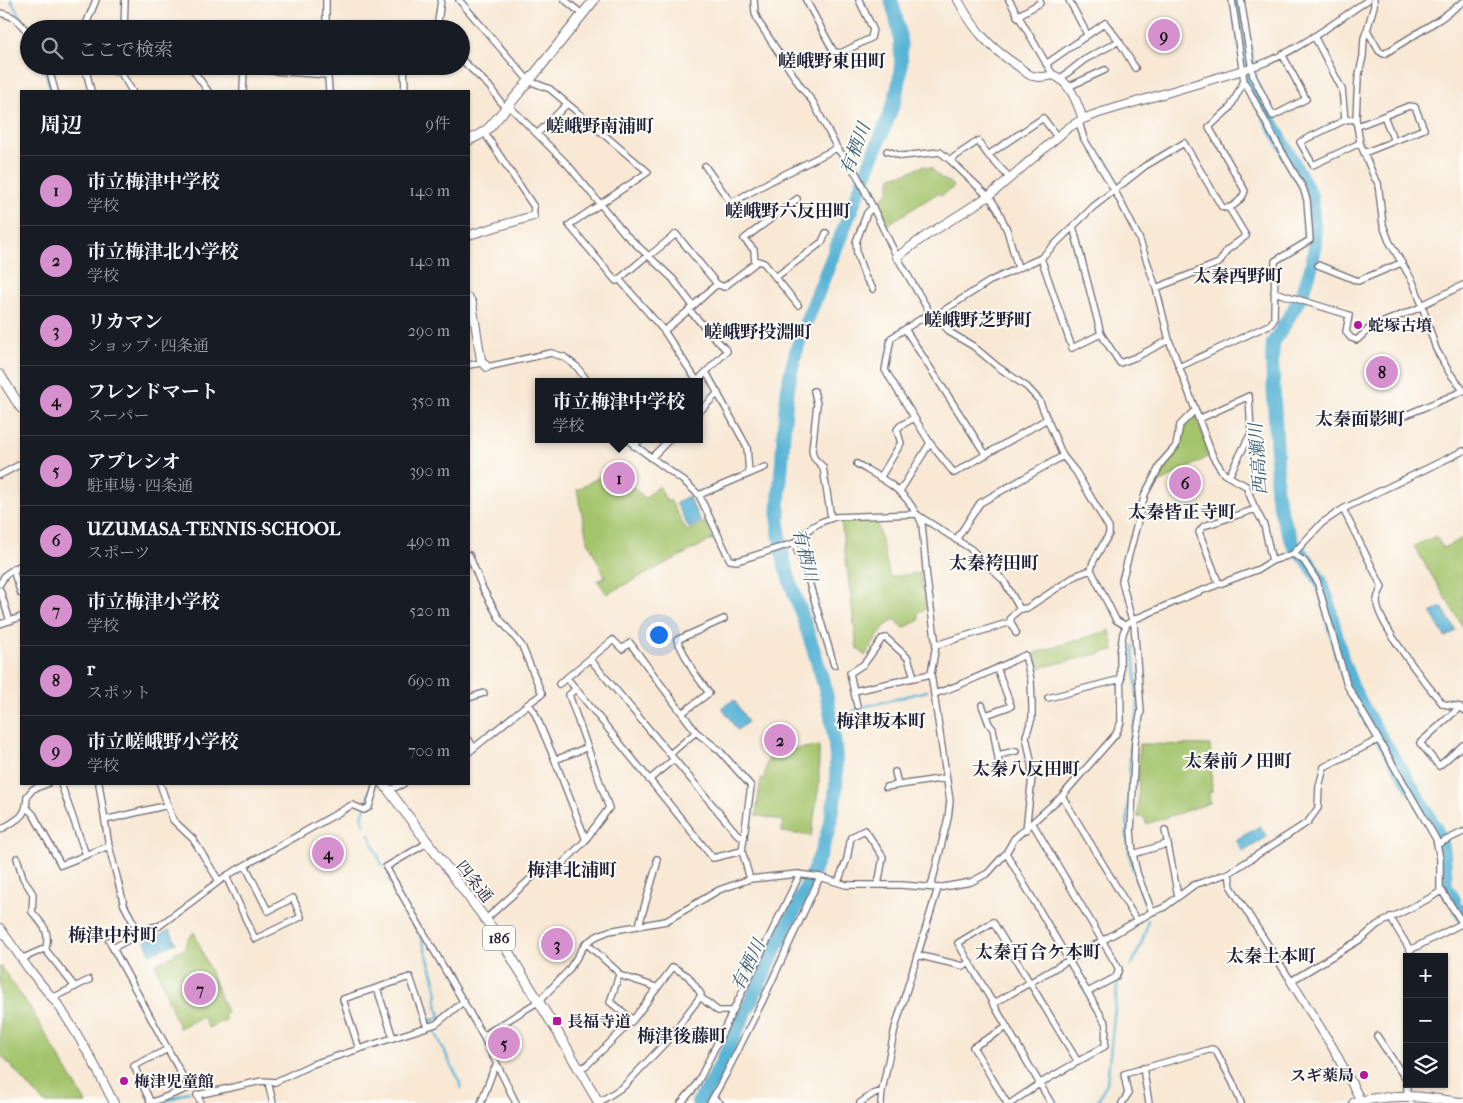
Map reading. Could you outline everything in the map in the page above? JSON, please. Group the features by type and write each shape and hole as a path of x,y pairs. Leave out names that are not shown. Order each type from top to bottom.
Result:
{"main road":[{"path":"470,139 484,132 507,107 594,0"},
{"path":"0,375 20,406"},
{"name":"四条通","path":"386,787 501,940 599,1103"},
{"path":"1359,1102 1385,1096 1407,1096 1463,1103"}],"street":[{"path":"88,20 96,0"},
{"path":"124,20 125,0"},
{"path":"326,0 326,20"},
{"path":"438,20 441,0"},
{"path":"459,0 529,80 550,89 648,172 569,224 616,281 676,234 717,284 724,288 758,261 764,262 798,305"},
{"path":"565,0 582,14"},
{"path":"754,0 758,21 801,87 813,102 837,148 867,195 897,257 932,314 951,333 973,346 1027,387 1040,400 1063,456 1076,472 1108,528 1109,534 1093,562 1091,570 1116,620 1126,626"},
{"path":"806,0 834,52 841,53 871,38 873,29 859,0"},
{"path":"958,0 974,27 991,46 1031,76 1057,76 1119,41"},
{"path":"1009,0 1046,64 1068,87 1075,99 1084,139 1115,191 1139,238 1156,288 1169,340 1212,457 1224,474 1246,486 1264,524 1272,561"},
{"path":"1017,16 1040,3 1040,0"},
{"path":"1069,0 1087,34"},
{"path":"1179,368 1271,324 1274,319 1275,261 1310,240 1307,200 1303,188 1244,81 1232,0"},
{"path":"1241,0 1244,8 1253,76 1273,116 1306,99 1282,54"},
{"path":"897,257 924,237 988,196 1081,121 1099,113 1253,68 1314,36 1368,0"},
{"path":"1374,0 1374,6 1364,38 1363,56 1358,80 1357,131 1364,153 1378,183 1383,225 1389,241 1413,282 1436,349 1449,372 1463,391 1394,420"},
{"path":"1367,30 1379,51 1384,54 1440,19 1463,2"},
{"path":"1234,8 1244,8"},
{"path":"0,13 8,14 20,24"},
{"path":"1046,64 1105,23 1119,41 1135,68"},
{"path":"1314,36 1342,88 1344,120"},
{"path":"470,68 507,107 568,165 625,234 673,279 691,308 727,351 700,378"},
{"path":"1068,87 1105,70"},
{"path":"51,75 55,90"},
{"path":"87,75 91,90"},
{"path":"124,75 131,90"},
{"path":"196,75 207,90"},
{"path":"243,90 244,75"},
{"path":"328,75 329,90"},
{"path":"404,75 405,90"},
{"path":"1047,419 954,473 930,444 885,370 891,338 990,282 1041,258 1072,226 1128,178 1184,143 1222,207 1229,208 1243,197 1245,191 1209,127 1230,108 1244,81"},
{"path":"537,134 567,104"},
{"path":"1360,143 1313,165 1300,142 1344,120 1357,122 1384,116 1409,106 1414,106 1424,129 1364,153"},
{"path":"1384,116 1394,141"},
{"path":"988,155 1043,118 1058,138"},
{"path":"470,235 534,216 534,207 484,132"},
{"path":"950,160 978,141 988,155 1010,178"},
{"path":"705,166 731,203 837,148"},
{"path":"887,151 902,156 940,152 950,160 988,196 1003,220 1018,268"},
{"path":"755,263 754,250 744,239 796,199"},
{"path":"873,207 867,213 856,242 857,254 865,277 873,289"},
{"path":"1156,288 1219,263 1227,250 1246,236 1229,208"},
{"path":"1072,226 1101,334 1120,364 1169,340"},
{"path":"776,277 822,242 826,233"},
{"path":"1041,258 1072,348 1101,334"},
{"path":"1318,265 1358,281 1402,264"},
{"path":"619,279 664,331 695,378"},
{"path":"664,331 717,284"},
{"path":"1274,292 1350,315 1346,332 1351,338 1357,340 1371,327 1419,308 1463,285"},
{"path":"470,300 484,365"},
{"path":"905,329 986,455"},
{"path":"470,365 484,365 551,353 564,357 577,367 585,378"},
{"path":"706,372 747,447 749,474"},
{"path":"814,391 817,404 812,451 814,458 823,467 831,518"},
{"path":"703,408 718,393"},
{"path":"1199,419 1249,396 1251,433 1229,476"},
{"path":"1152,912 1132,854 1135,741 1141,711 1133,620 1122,581 1145,494 1162,462 1176,446 1180,425 1195,410"},
{"path":"880,478 901,443 897,430 900,426 914,418"},
{"path":"631,443 685,482 699,496 730,560 737,561 791,543 812,527 835,517 917,514 970,549 1004,581 1020,608"},
{"path":"634,446 637,443"},
{"path":"651,458 666,443"},
{"path":"900,491 930,444"},
{"path":"484,1036 539,1001 568,971 586,943 609,931 666,921 719,890 750,879 802,875 846,884 938,888 971,882 988,873 1006,853 1014,839 1033,824 1062,796 1116,734 1121,722 1120,653 1126,626 1133,620 1259,569 1272,561 1296,551 1322,523 1343,509 1463,451"},
{"path":"956,540 980,503 1063,456"},
{"path":"857,464 900,491 912,504 922,524 926,580 936,645 931,674 950,801 948,818 931,888"},
{"path":"0,475 20,465"},
{"path":"699,496 765,467"},
{"path":"1219,584 1199,532 1204,526 1256,509"},
{"path":"1343,509 1382,587 1376,601 1388,630 1419,675 1443,704 1462,709"},
{"path":"791,543 805,569 834,665"},
{"path":"1296,551 1317,581 1347,685 1436,839 1441,843"},
{"path":"470,558 483,589 499,618 522,646 542,694 471,750"},
{"path":"0,584 5,574 19,566"},
{"path":"19,566 14,573 20,591"},
{"path":"936,645 1010,622 1013,615 1020,608 1027,608 1077,575 1091,570"},
{"path":"0,590 10,621"},
{"path":"0,624 20,617"},
{"path":"682,714 709,693 676,640 724,619"},
{"path":"1010,622 1016,633"},
{"path":"857,706 850,673 864,664 882,639 886,638 908,658 914,677"},
{"path":"559,684 613,640 622,649 630,643 696,732 719,750 751,786 742,851 750,879"},
{"path":"934,694 954,688 1025,655 1031,680 1032,718 1026,736 1032,777 1026,830"},
{"path":"590,659 737,834 744,838"},
{"path":"986,715 1011,706 997,668"},
{"path":"854,691 931,674"},
{"path":"567,678 713,858 742,851"},
{"path":"1048,698 1121,679"},
{"path":"486,919 538,872 558,868 586,840 609,808 569,695 576,688"},
{"path":"470,698 484,693"},
{"path":"528,704 534,711 555,760 586,840"},
{"path":"982,705 989,724 993,729 1000,769"},
{"path":"1462,709 1420,743 1439,766 1463,745"},
{"path":"670,754 696,732"},
{"path":"993,1004 1152,912 1163,908 1194,884 1229,872 1302,826 1313,816 1318,808 1319,787 1324,767 1378,740"},
{"path":"555,760 588,747"},
{"path":"998,755 1016,751"},
{"path":"649,780 674,759"},
{"path":"896,772 898,786"},
{"path":"886,787 946,778"},
{"path":"0,830 21,817 27,808 27,796 33,789 44,785"},
{"path":"61,785 86,855"},
{"path":"100,785 109,846 124,906 140,935"},
{"path":"160,785 173,820 193,839 219,881"},
{"path":"113,948 152,927 159,926 226,876 352,805 364,810 369,807 376,785"},
{"path":"1062,796 1137,921"},
{"path":"105,820 168,805"},
{"path":"27,808 33,814 61,865 109,846"},
{"path":"1033,824 1119,969 1116,977 1088,992"},
{"path":"838,882 847,860 852,837 865,830 883,856 878,885"},
{"path":"1164,830 1178,896"},
{"path":"1441,843 1463,832"},
{"path":"427,843 386,867 484,1036 516,1103"},
{"path":"1390,917 1410,950 1463,924 1440,888 1441,843"},
{"path":"1132,854 1167,844"},
{"path":"1006,853 1106,1024 1105,1046 1039,1084 1011,1103"},
{"path":"16,858 33,894 32,912 46,928 48,938 45,949"},
{"path":"639,925 657,859"},
{"path":"226,876 256,939 301,917 293,898 268,911 245,866"},
{"path":"1229,872 1232,887 1333,1048 1359,1102"},
{"path":"682,1103 695,1087 802,875"},
{"path":"720,1103 711,1100 765,1000 818,877"},
{"path":"881,1103 895,1028 938,888"},
{"path":"1291,981 1361,939 1390,917 1442,891"},
{"path":"1051,1103 958,943 993,922 1078,1062"},
{"path":"0,928 75,1031 114,1103"},
{"path":"110,941 189,1088 150,1103 134,1066 168,1049"},
{"path":"586,943 619,975 656,987"},
{"path":"21,959 45,949"},
{"path":"45,949 75,987"},
{"path":"917,955 963,966 970,963"},
{"path":"578,1069 587,1065 633,1020 656,987 673,967 688,976 701,994 666,1042 624,1086 599,1103"},
{"path":"619,975 610,1002 633,1020"},
{"path":"360,1049 343,999 410,977 427,1027"},
{"path":"52,998 89,980"},
{"path":"377,988 393,1038"},
{"path":"700,997 718,1011 733,1011"},
{"path":"200,1103 197,1095 262,1081 276,1082 313,1064 436,1024 464,1001"},
{"path":"1007,1028 973,1047 1007,1103"},
{"path":"1378,1036 1403,1077"},
{"path":"1122,1103 1128,1094 1124,1074 1212,1049 1216,1051 1241,1103"},
{"path":"481,1103 497,1065"},
{"path":"1143,1068 1149,1103"},
{"path":"268,1082 274,1103"},
{"path":"1407,1088 1407,1096"},
{"path":"860,1103 882,1091"}],"green space":[{"path":"923,166 931,168 954,187 941,196 938,193 885,226 875,204 888,193 891,177"},
{"path":"1195,412 1210,456 1148,489 1163,462 1177,447 1182,425"},
{"path":"618,466 622,470 619,474 645,498 659,486 667,502 670,500 687,531 705,522 713,539 607,594 598,581 605,577 587,539 577,490"},
{"path":"876,518 890,577 920,573 926,609 918,612 919,620 904,628 894,619 884,627 865,656 857,649 841,520"},
{"path":"1436,536 1443,548 1463,538 1463,627 1414,546"},
{"path":"1110,630 1114,650 1039,668 1035,653"},
{"path":"785,737 787,750 819,746 819,786 811,836 782,832 783,821 756,815 761,778 764,779 767,761 775,753 769,743"},
{"path":"1139,744 1210,745 1212,792 1209,792 1210,803 1146,824 1145,818 1138,817"},
{"path":"194,932 227,1012 223,1014 226,1020 208,1028 203,1017 179,1028 155,964 184,949"},
{"path":"0,966 29,1006 86,1103 44,1103 0,1054"}],"water":[{"path":"688,496 701,522 689,528 676,503"},
{"path":"1442,607 1456,631 1445,637 1431,613"},
{"path":"734,700 748,722 737,730 722,707"},
{"path":"1260,826 1267,837 1243,852 1236,840"},
{"path":"170,930 176,943 150,954 145,941"}],"waterway":[{"path":"11,0 23,20"},
{"name":"有栖川","path":"698,1103 712,1082 816,865 834,806 836,762 827,696 791,585 779,536 779,500 784,429 789,380 801,335 887,121 899,83 901,47 891,0"},
{"name":"西高瀬川","path":"1237,0 1251,84 1310,193 1315,234 1311,267 1302,294 1273,343 1272,362 1277,456 1276,491 1283,519 1294,546 1308,561 1321,582 1343,662 1352,686 1441,839 1444,853 1446,886 1454,900"},
{"path":"47,75 51,90"},
{"path":"1120,579 1126,555"},
{"path":"1133,645 1138,709 1131,736 1127,833 1132,863 1147,909"},
{"path":"843,719 855,710 863,707 927,691"},
{"name":"有栖川","path":"834,736 840,723"},
{"path":"364,825 362,817 372,785"},
{"path":"369,835 382,865"},
{"path":"389,879 422,940 434,978 440,1017 430,1021 458,1077 461,1088"},
{"name":"西高瀬川","path":"1460,910 1463,916"},
{"path":"1131,966 1137,955 1148,920"},
{"path":"1097,1103 1107,1083 1118,979"},
{"path":"163,1103 189,1091"}],"place":[{"name":"市立嵯峨野小学校","path":"1164,35"},
{"name":"蛇塚古墳","path":"1358,325"},
{"name":"r","path":"1382,372"},
{"name":"市立梅津中学校","path":"619,478"},
{"name":"UZUMASA-TENNIS-SCHOOL","path":"1185,483"},
{"name":"市立梅津北小学校","path":"780,740"},
{"name":"フレンドマート","path":"328,853"},
{"name":"リカマン","path":"557,944"},
{"name":"市立梅津小学校","path":"200,989"},
{"name":"長福寺道","path":"557,1021"},
{"name":"アプレシオ","path":"504,1043"},
{"name":"スギ薬局","path":"1364,1075"},
{"name":"梅津児童館","path":"124,1081"}],"district":[{"name":"嵯峨野東田町","path":"832,61"},
{"name":"嵯峨野南浦町","path":"600,126"},
{"name":"嵯峨野六反田町","path":"788,211"},
{"name":"太秦西野町","path":"1238,276"},
{"name":"嵯峨野芝野町","path":"978,320"},
{"name":"嵯峨野投淵町","path":"758,332"},
{"name":"太秦面影町","path":"1360,419"},
{"name":"太秦皆正寺町","path":"1182,512"},
{"name":"太秦袴田町","path":"994,563"},
{"name":"梅津坂本町","path":"881,721"},
{"name":"太秦前ノ田町","path":"1238,761"},
{"name":"太秦八反田町","path":"1026,769"},
{"name":"梅津北浦町","path":"572,870"},
{"name":"梅津中村町","path":"113,935"},
{"name":"太秦百合ケ本町","path":"1038,952"},
{"name":"太秦土本町","path":"1271,956"},
{"name":"梅津後藤町","path":"682,1036"}]}
